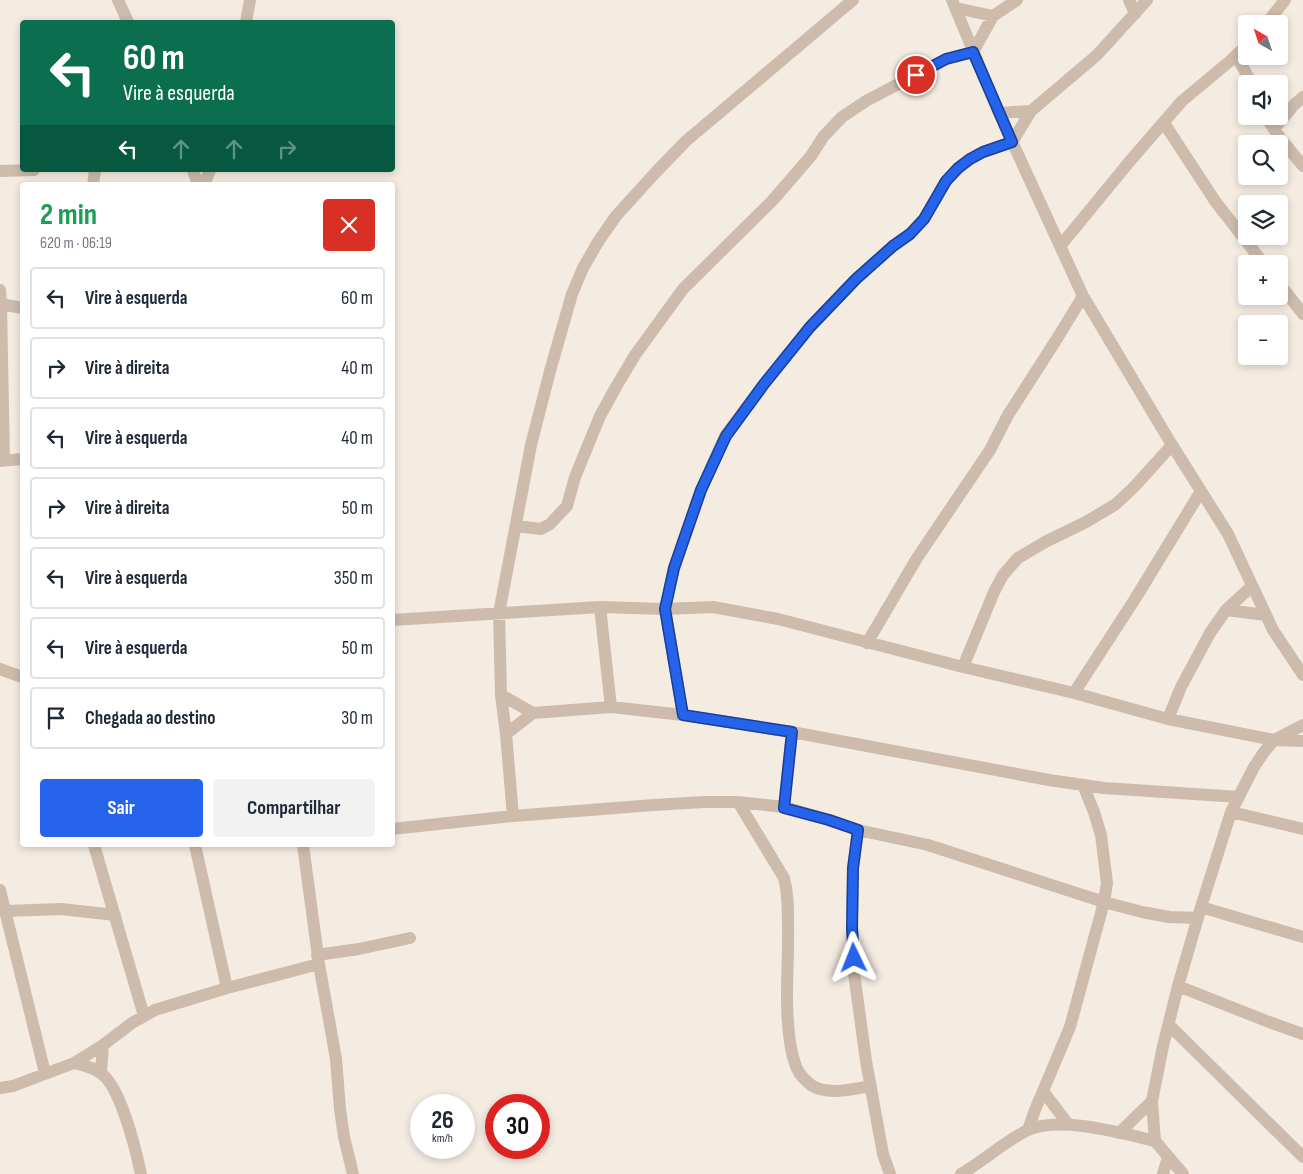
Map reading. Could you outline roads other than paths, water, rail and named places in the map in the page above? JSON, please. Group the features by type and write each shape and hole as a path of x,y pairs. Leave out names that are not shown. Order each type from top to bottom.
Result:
{"street":[{"path":"118,0 127,20"},
{"path":"246,20 250,0"},
{"path":"513,816 501,695 499,613 531,445 572,294 583,268 598,242 616,216 656,172 686,141 853,0"},
{"path":"516,526 541,529 550,524 568,506 575,477 600,416 635,355 683,290 778,195 811,156 823,137 842,117 866,101 946,59 973,52 993,16 1017,0"},
{"path":"1129,0 1135,14"},
{"path":"683,715 665,609 674,568 701,490 726,436 764,384 810,327 856,279 893,246 910,234 924,219 946,181 958,168 983,152 1012,142 1031,112 1097,55 1147,0"},
{"path":"1273,15 1285,0"},
{"path":"954,4 993,16"},
{"path":"954,4 999,113 1083,296 1172,445 1228,534 1273,630 1303,675"},
{"path":"1060,245 1182,101 1236,55 1247,75"},
{"path":"1274,129 1303,97"},
{"path":"999,113 1031,112"},
{"path":"1164,122 1215,201 1257,255"},
{"path":"1271,125 1303,166"},
{"path":"0,171 20,170"},
{"path":"0,290 2,460 20,460"},
{"path":"1288,295 1303,314"},
{"path":"868,643 917,558 990,450 1008,415 1083,296"},
{"path":"1,304 20,308"},
{"path":"963,667 994,592 1003,575 1018,558 1116,504 1172,445"},
{"path":"1074,693 1135,599 1201,491"},
{"path":"1168,718 1181,687 1210,633 1226,610 1252,586"},
{"path":"600,607 611,707"},
{"path":"395,620 600,607 665,609 713,607 778,619 1168,718 1274,740 1303,741"},
{"path":"1226,610 1266,615"},
{"path":"0,669 20,676"},
{"path":"501,695 533,713"},
{"path":"506,734 533,713 611,707 683,715 792,732 1104,788 1239,796"},
{"path":"1182,1174 1155,1141 1152,1101 1178,986 1231,812 1254,767 1264,752 1274,740 1303,724"},
{"path":"784,808 792,732"},
{"path":"1028,1130 1070,1027 1104,902 1106,883 1101,835 1083,785"},
{"path":"738,802 784,878 786,886 788,896 788,1030 794,1061 801,1075 812,1086 838,1092 871,1086"},
{"path":"395,829 513,816 654,805 738,802 784,808 858,830 928,845 1104,902 1142,912 1169,917 1199,912 1303,937"},
{"path":"1231,812 1303,829"},
{"path":"858,830 853,868 852,928 854,973 866,1061 883,1154 890,1174"},
{"path":"95,847 144,1016"},
{"path":"195,847 227,988"},
{"path":"303,847 318,959 336,1058 344,1137 353,1174"},
{"path":"0,890 45,1073"},
{"path":"5,911 61,909 115,914"},
{"path":"0,1088 13,1086 74,1063 155,1010 318,959 359,948 410,938"},
{"path":"1178,986 1303,1034"},
{"path":"1169,1025 1303,1157"},
{"path":"101,1072 103,1044"},
{"path":"74,1063 101,1072 110,1083 120,1100 141,1174"},
{"path":"1043,1091 1068,1124"},
{"path":"1118,1132 1152,1101"},
{"path":"970,1172 1005,1144 1028,1130 1042,1126 1068,1124 1118,1132 1155,1141"},
{"path":"1163,1174 1168,1157"}]}
